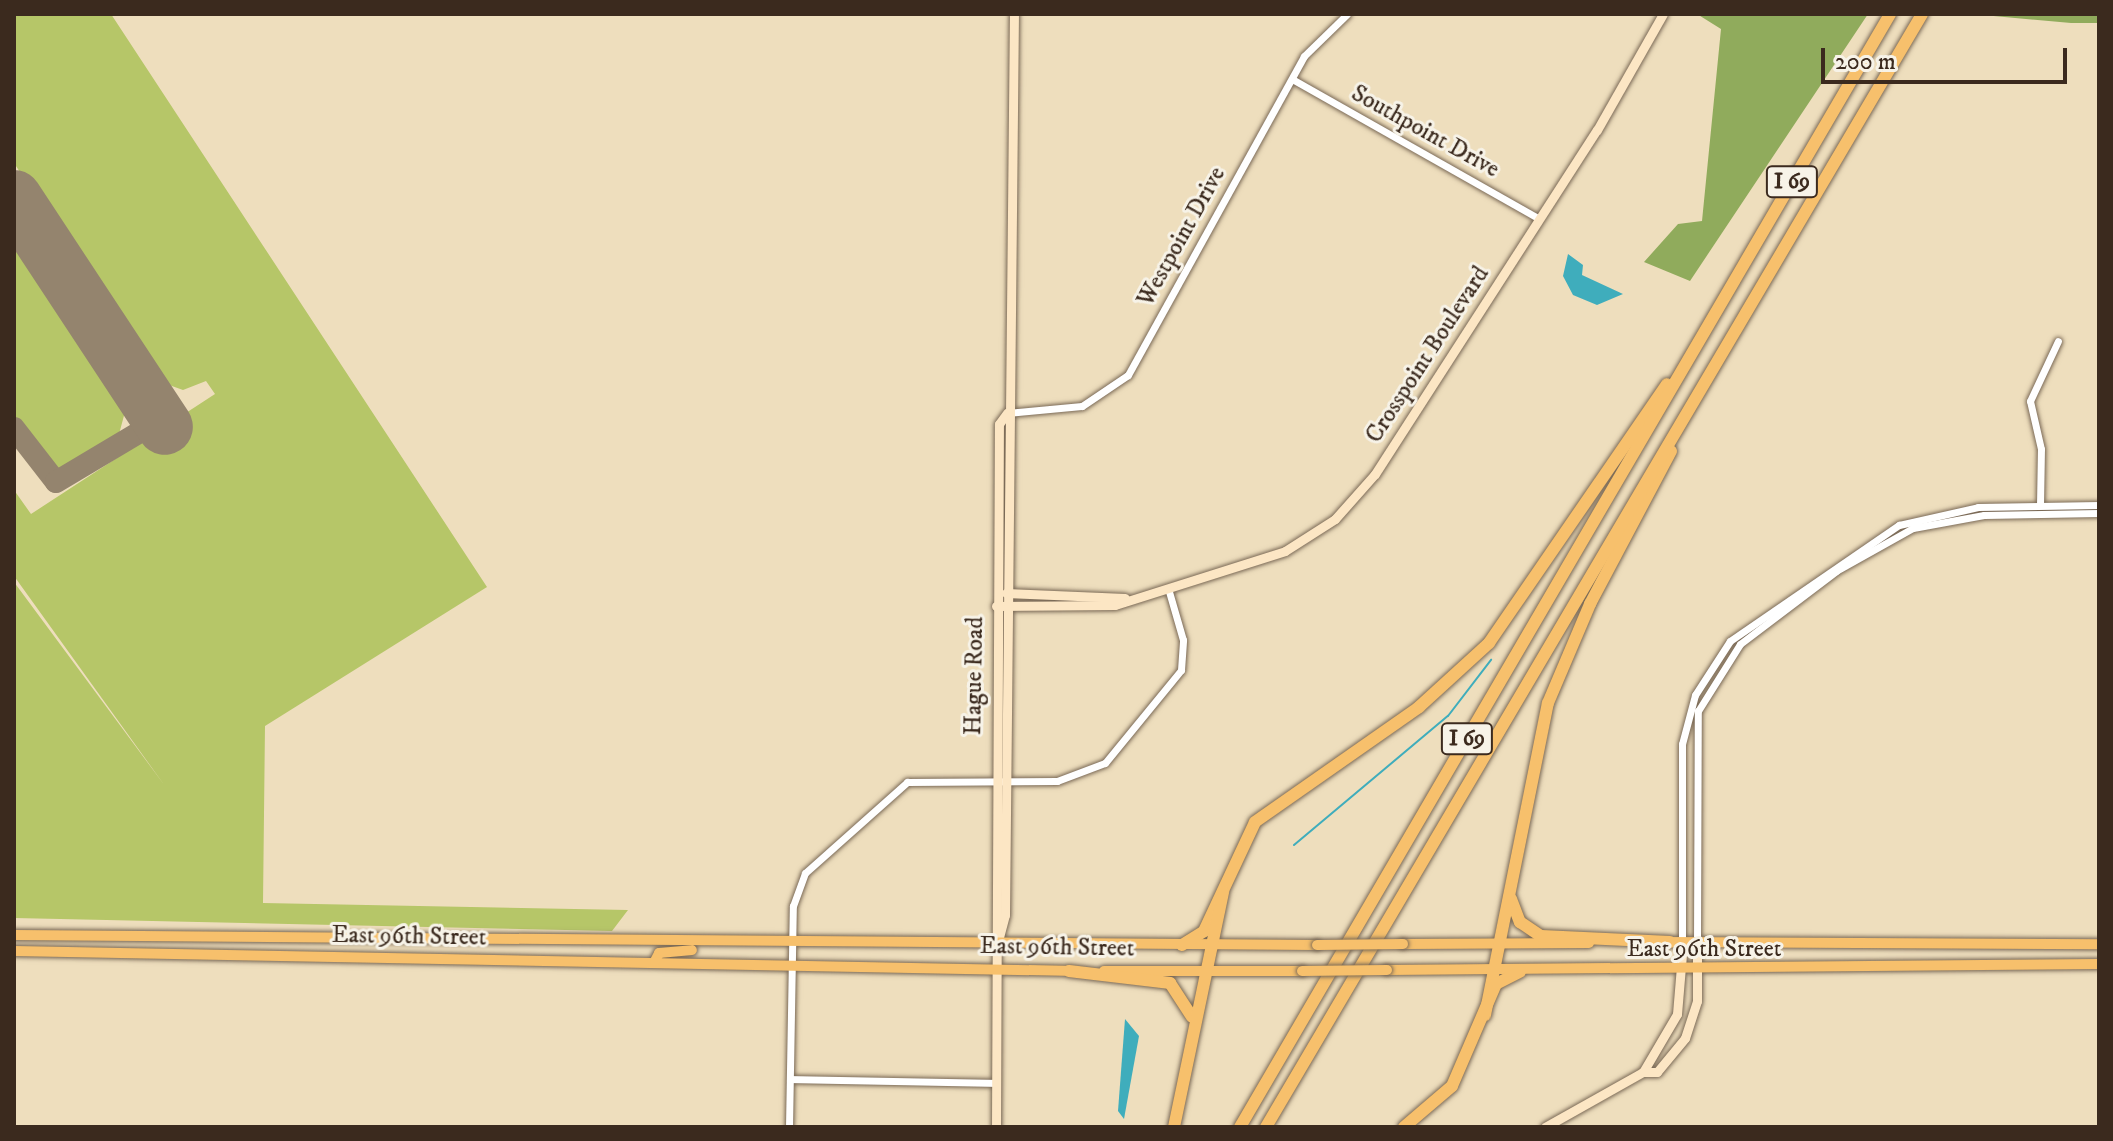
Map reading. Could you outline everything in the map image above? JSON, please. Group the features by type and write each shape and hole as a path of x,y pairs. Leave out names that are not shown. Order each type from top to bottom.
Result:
{"highway":[{"name":"I 69","path":"1240,1127 1890,14"},
{"name":"I 69","path":"1266,1127 1922,14"},
{"path":"1182,945 1204,931 1255,822 1419,707 1489,643 1693,350"},
{"path":"1485,1015 1490,970 1510,895 1535,753 1559,672 1682,423"},
{"path":"1174,1127 1223,888"},
{"path":"1510,895 1520,922 1541,936 1678,946"},
{"path":"1069,971 1170,983 1189,1003 1192,1028"},
{"path":"1404,1127 1452,1086 1496,984 1520,972"}],"main road":[{"name":"East 96th Street","path":"14,935 709,945 792,942 1403,944 1678,946 1697,949 2099,944"},
{"path":"405,957 495,951 500,942"},
{"path":"655,961 659,953 709,945"},
{"name":"East 96th Street","path":"14,951 791,963 1069,971 1520,972 2099,964"}],"street":[{"name":"Hague Road","path":"1007,413 999,424 992,935 998,943 1005,935 1013,423 1007,413 1014,14"},
{"name":"Westpoint Drive","path":"1007,413 1082,406 1128,375 1314,41 1347,14"},
{"name":"Crosspoint Boulevard","path":"996,606 1098,607 1168,588 1285,551 1349,505 1539,219 1663,14"},
{"name":"Southpoint Drive","path":"1292,79 1539,219"},
{"path":"2040,505 2041,455 2030,401 2058,341"},
{"path":"1643,1072 1677,1014 1682,970 1678,946 1682,744 1695,695 1723,649 1767,610 1899,525 1978,507 2099,505"},
{"path":"1545,1127 1643,1072 1657,1072 1685,1038 1698,969 1698,711 1740,644 1836,571 1913,528 1984,515 2099,513"},
{"path":"789,1127 791,963 798,883 891,789 917,779 1063,781 1095,770 1172,689 1184,655 1168,588"},
{"name":"Crosspoint Boulevard","path":"997,593 1125,598"},
{"path":"996,1127 998,943"},
{"path":"790,1079 997,1083"}],"green space":[{"path":"14,14 111,14 487,587 265,726 263,903 628,910 612,931 14,918 14,582 165,786 14,576 14,490 31,514 215,394 206,381 183,390 158,381 14,163"},
{"path":"1697,14 1868,14 1690,281 1644,262 1678,224 1702,221 1721,29"},
{"path":"1972,14 2099,14 2099,23 2071,23"},
{"path":"14,233 126,408 118,438 68,470 48,466 14,415"}],"water":[{"path":"1568,254 1583,265 1582,275 1623,294 1597,305 1573,295 1563,276"},
{"path":"1125,1019 1139,1036 1124,1119 1118,1111"}],"waterway":[{"path":"1294,845 1448,716 1491,660"}],"taxiway":[{"path":"14,428 56,482 160,420"}],"runway":[{"path":"14,198 165,427"}]}
